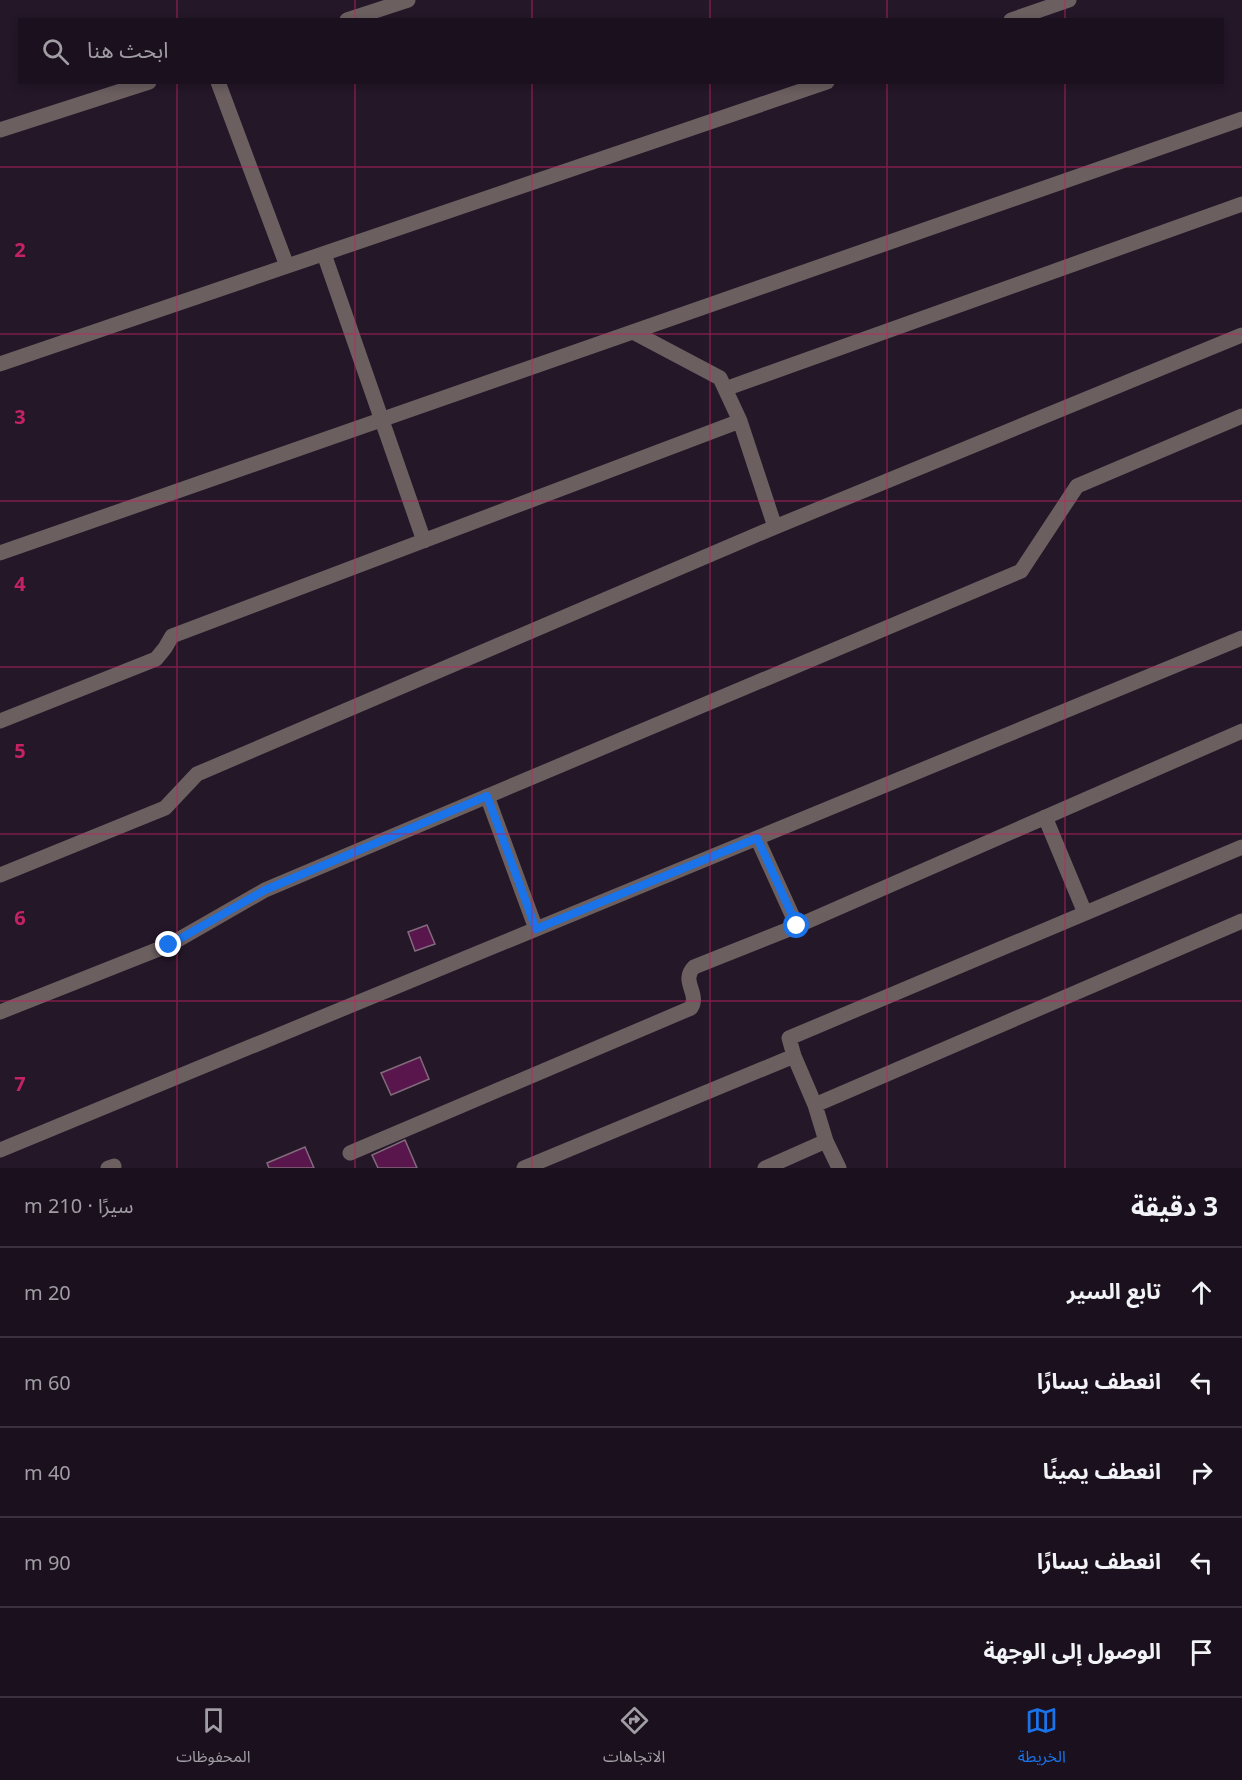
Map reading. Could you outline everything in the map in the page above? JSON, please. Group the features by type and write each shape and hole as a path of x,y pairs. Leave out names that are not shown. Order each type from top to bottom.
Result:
{"street":[{"path":"353,18 408,0"},
{"path":"1017,18 1069,0"},
{"path":"0,130 143,84"},
{"path":"219,84 287,266"},
{"path":"0,364 821,84"},
{"path":"0,554 1242,119"},
{"path":"725,389 1242,204"},
{"path":"324,254 424,541"},
{"path":"635,333 720,378 740,421 775,527"},
{"path":"0,875 165,808 197,774 775,527 1242,335"},
{"path":"0,1012 169,945 265,890 1021,571 1077,486 1242,416"},
{"path":"0,721 156,659 172,636 740,421"},
{"path":"0,1150 1242,638"},
{"path":"350,1153 691,1008 694,1003 693,995 687,979 694,967 797,926 1242,731"},
{"path":"487,796 536,929"},
{"path":"1045,817 1085,913"},
{"path":"757,838 797,926"},
{"path":"839,1168 826,1141 815,1105 794,1056 789,1038 1242,847"},
{"path":"815,1105 1242,921"},
{"path":"524,1168 794,1056"},
{"path":"765,1168 826,1141"}],"building":[{"path":"427,925 435,944 415,951 408,932"},
{"path":"420,1057 429,1079 391,1095 381,1073"},
{"path":"405,1140 417,1168 378,1168 372,1155"},
{"path":"305,1147 314,1168 269,1168 267,1163"}],"route":[{"path":"169,945 265,890 487,796 536,929 757,838 797,926"}]}
